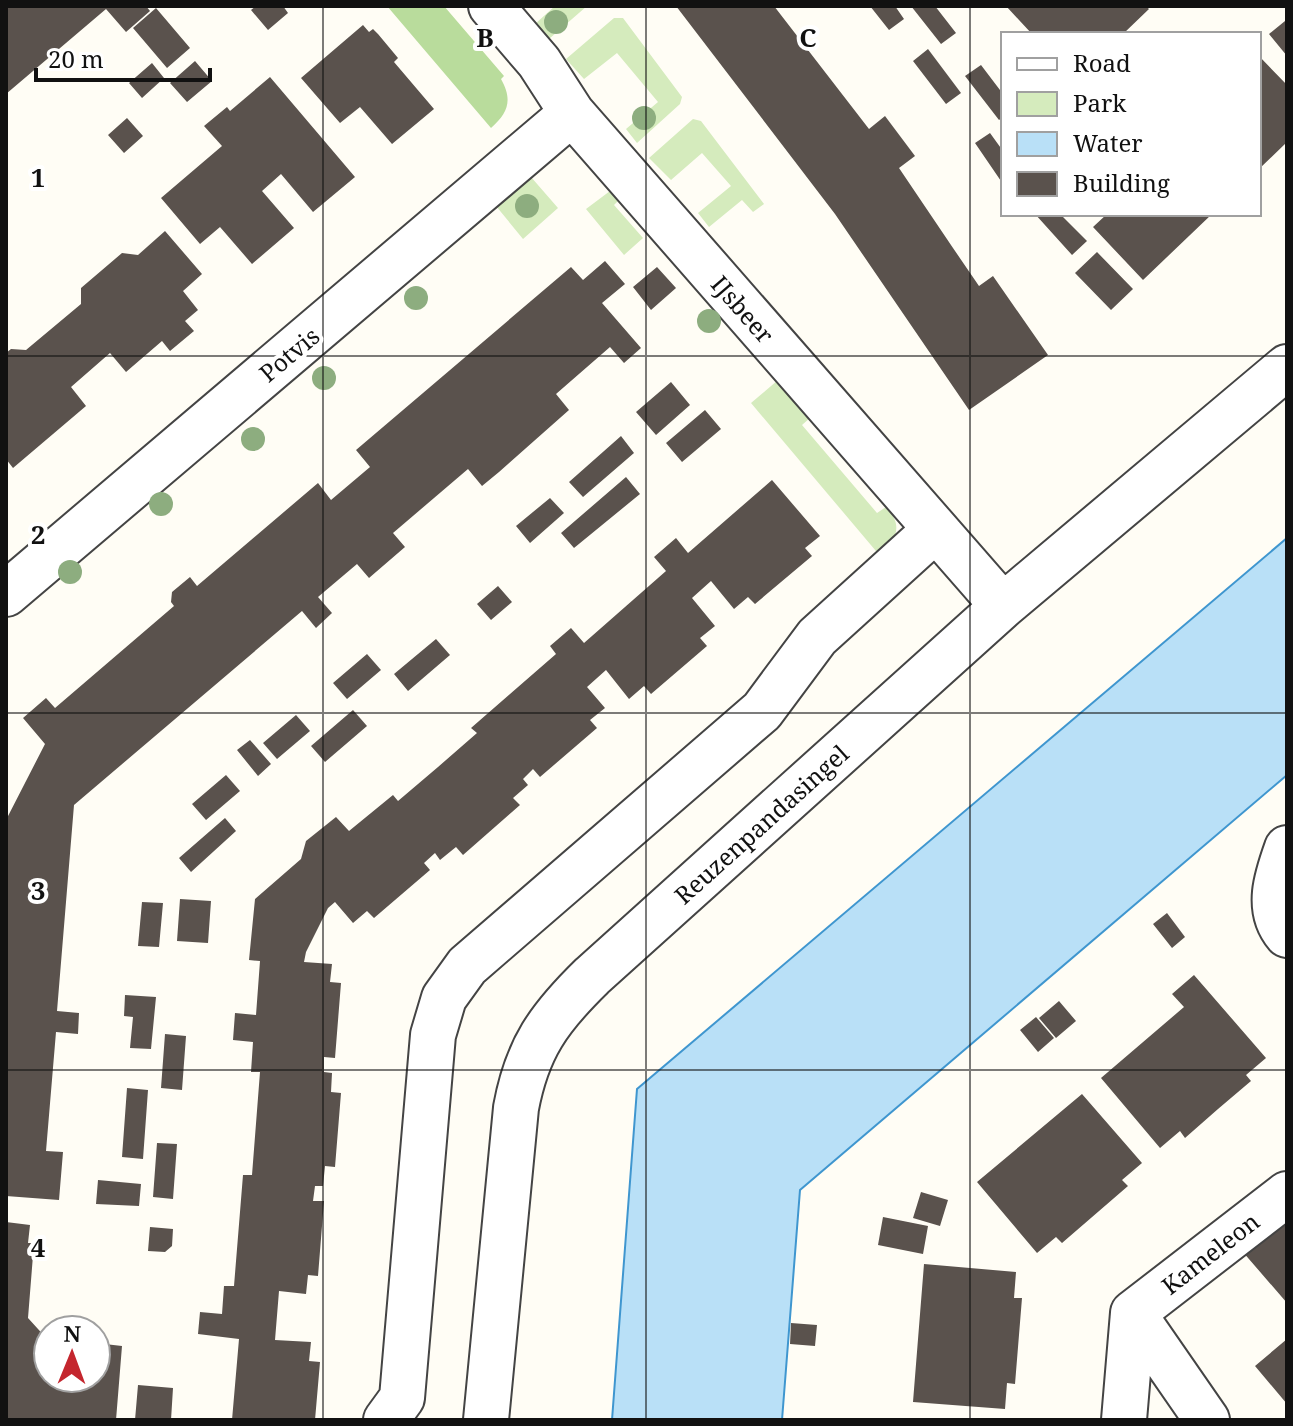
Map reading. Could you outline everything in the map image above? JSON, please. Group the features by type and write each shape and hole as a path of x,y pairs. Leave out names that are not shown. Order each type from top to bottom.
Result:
{"street":[{"name":"IJsbeer","path":"491,6 539,62 572,113 1003,606"},
{"name":"Potvis","path":"6,594 572,113"},
{"name":"Reuzenpandasingel","path":"486,1420 516,1108 525,1067 534,1046 560,1010 592,976 1003,606 1287,367"},
{"path":"386,1420 402,1398 433,1035 444,998 467,966 762,711 817,637 935,530"},
{"path":"1287,848 1273,890 1278,925 1287,935"},
{"name":"Kameleon","path":"1133,1313 1287,1194"},
{"path":"1124,1420 1133,1313"},
{"path":"1133,1313 1207,1420"}],"green space":[{"path":"387,6 444,6 504,76 501,79 507,93 507,106 491,128"},
{"path":"555,6 587,6 549,39 535,24"},
{"path":"614,18 623,18 682,97 680,104 637,143 626,129 658,102 617,53 584,79 566,59"},
{"path":"693,119 701,121 764,204 753,212 742,200 709,227 698,213 731,186 702,153 671,180 649,158"},
{"path":"531,177 558,208 523,239 496,206"},
{"path":"614,188 622,197 614,205 643,238 624,255 586,209"},
{"path":"778,380 810,418 802,425 877,513 886,507 892,514 896,532 881,557 751,403"}],"water":[{"path":"1287,538 1287,775 800,1190 782,1420 612,1420 637,1089"}],"building":[{"path":"6,6 146,6 150,11 126,32 106,9 6,94"},
{"path":"256,6 283,6 288,13 268,30 251,10"},
{"path":"676,6 774,6 869,129 885,116 915,156 899,168 953,248 979,286 993,276 1048,355 969,410 835,214"},
{"path":"870,6 895,6 904,19 889,30"},
{"path":"911,6 935,6 956,33 941,44"},
{"path":"1006,6 1146,6 1149,9 1125,32 1030,32"},
{"path":"156,8 190,48 167,68 133,28"},
{"path":"1285,21 1287,24 1287,56 1269,34"},
{"path":"363,25 369,32 373,29 378,34 398,58 394,62 434,109 392,144 360,107 340,123 301,78"},
{"path":"928,49 961,93 946,104 913,61"},
{"path":"1261,58 1287,85 1287,142 1261,167"},
{"path":"195,61 212,81 187,102 170,83"},
{"path":"152,63 164,78 142,98 129,83"},
{"path":"981,65 1001,91 1001,118 999,120 965,76"},
{"path":"270,77 355,177 313,212 281,174 262,191 294,228 252,264 220,227 200,244 161,198 222,146 204,126 227,107 230,111"},
{"path":"127,118 143,136 124,153 108,135"},
{"path":"990,133 1001,148 1001,181 975,143"},
{"path":"1037,216 1062,216 1087,241 1072,255"},
{"path":"1105,216 1210,216 1143,280 1093,227"},
{"path":"165,231 202,274 183,291 198,310 185,321 194,331 170,351 162,341 126,372 110,353 71,387 86,406 13,468 6,459 6,353 11,349 26,350 81,304 81,288 122,253 138,255"},
{"path":"1097,252 1133,289 1111,310 1075,273"},
{"path":"605,261 625,284 602,303 641,348 624,363 610,347 556,394 569,410 499,472 482,486 468,469 393,533 405,547 369,578 357,564 318,597 332,613 316,628 302,611 74,805 57,1011 79,1013 78,1034 56,1032 46,1151 63,1152 59,1200 6,1196 6,820 45,744 23,718 46,698 55,708 174,606 171,602 172,592 190,577 197,586 318,483 331,500 370,467 356,450 571,267 583,280"},
{"path":"657,267 676,288 651,310 633,287"},
{"path":"671,382 690,405 656,435 636,412"},
{"path":"705,410 721,429 682,462 666,443"},
{"path":"621,436 634,453 583,497 569,482"},
{"path":"626,477 640,494 574,548 561,533"},
{"path":"772,480 820,536 805,548 812,556 755,604 748,597 734,609 711,581 692,598 715,626 700,638 707,646 651,694 644,686 629,699 606,670 587,687 605,708 590,720 597,728 540,777 533,769 523,779 528,785 513,798 520,805 463,855 456,847 440,860 435,853 424,863 430,870 374,918 367,911 353,923 335,902 328,908 304,962 332,964 330,982 341,983 335,1058 324,1057 324,1072 332,1073 331,1092 341,1093 335,1167 325,1166 323,1186 315,1186 313,1201 324,1201 318,1276 308,1275 306,1294 279,1291 275,1340 311,1342 309,1361 320,1362 315,1420 232,1420 239,1339 198,1334 200,1312 222,1314 224,1286 234,1286 243,1175 252,1175 260,1072 251,1072 253,1042 233,1040 235,1013 256,1015 260,961 249,960 255,899 301,859 306,841 336,817 349,831 393,795 398,801 438,767 477,733 471,728 556,654 550,646 571,628 584,643 666,571 654,557 676,538 688,553"},
{"path":"550,498 564,513 530,543 516,526"},
{"path":"498,586 512,602 491,620 477,604"},
{"path":"436,639 450,655 408,691 394,674"},
{"path":"367,654 381,670 347,699 333,683"},
{"path":"353,710 367,726 325,762 311,746"},
{"path":"296,715 310,731 277,759 263,743"},
{"path":"250,740 271,764 258,776 237,750"},
{"path":"226,775 240,791 206,820 192,804"},
{"path":"225,818 236,831 191,872 179,858"},
{"path":"180,899 211,901 208,943 177,941"},
{"path":"142,902 163,903 159,947 138,946"},
{"path":"1167,913 1185,937 1172,948 1153,924"},
{"path":"1194,975 1266,1058 1246,1075 1251,1081 1185,1138 1180,1131 1160,1148 1101,1078 1184,1007 1172,994"},
{"path":"125,995 156,997 151,1049 130,1048 133,1017 124,1016"},
{"path":"1059,1001 1076,1021 1056,1038 1039,1018"},
{"path":"1036,1017 1054,1038 1038,1052 1020,1030"},
{"path":"165,1034 186,1036 182,1090 161,1088"},
{"path":"127,1088 148,1090 143,1159 122,1157"},
{"path":"1082,1094 1142,1163 1122,1180 1128,1186 1062,1243 1056,1237 1037,1253 977,1182"},
{"path":"157,1143 177,1144 173,1199 153,1197"},
{"path":"98,1180 141,1184 139,1206 96,1204"},
{"path":"921,1192 948,1200 940,1226 913,1218"},
{"path":"1287,1212 1287,1303 1242,1251"},
{"path":"883,1217 928,1226 923,1254 878,1245"},
{"path":"6,1222 30,1225 28,1243 34,1243 28,1318 32,1322 32,1394 112,1394 112,1345 122,1346 116,1420 6,1420"},
{"path":"150,1227 173,1229 172,1246 165,1252 148,1251"},
{"path":"924,1264 1016,1272 1014,1298 1022,1298 1015,1384 1007,1383 1005,1409 913,1402"},
{"path":"791,1323 817,1325 815,1346 790,1344"},
{"path":"1287,1339 1287,1404 1255,1366"},
{"path":"138,1385 173,1388 171,1420 135,1420"}]}
